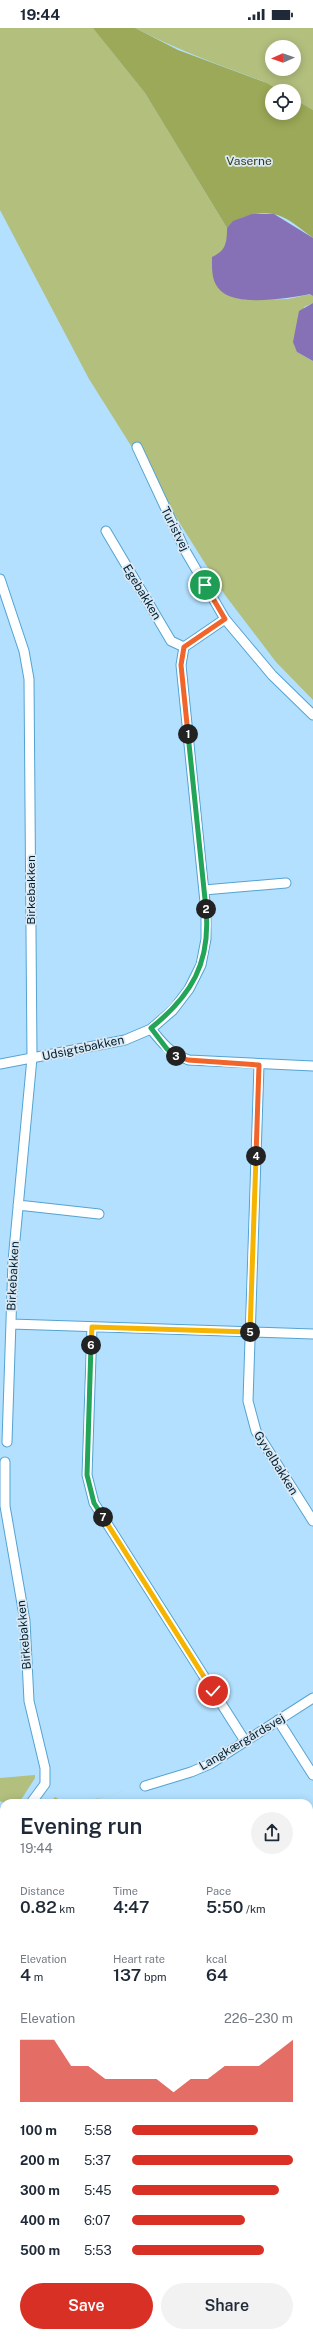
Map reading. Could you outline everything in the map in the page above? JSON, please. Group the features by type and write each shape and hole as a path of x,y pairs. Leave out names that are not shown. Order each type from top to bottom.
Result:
{"street":[{"name":"Turistvej","path":"136,447 186,552 225,619 272,675 313,715"},
{"name":"Egebakken","path":"106,531 171,641 184,647"},
{"name":"Birkebakken","path":"0,579 24,651 29,679 32,1058 13,1261 7,1442"},
{"path":"184,647 225,619"},
{"name":"Udsigtsbakken","path":"0,1064 125,1040 151,1028 173,1010 189,989 201,965 206,939 204,890 181,665 184,647"},
{"path":"204,890 286,883"},
{"path":"151,1028 167,1049 177,1056 188,1060 259,1065 313,1066"},
{"name":"Gyvelbakken","path":"259,1065 248,1401 252,1421 256,1431 313,1521"},
{"path":"18,1205 99,1214"},
{"path":"10,1324 313,1334"},
{"path":"92,1327 87,1475 94,1503 245,1741"},
{"name":"Birkebakken","path":"5,1462 5,1506 25,1621 29,1701 45,1768 45,1784 34,1799"},
{"name":"Langkærgårdsvej","path":"145,1786 191,1772 210,1764 313,1698"},
{"path":"278,1720 313,1775"}],"green space":[{"path":"0,28 135,28 106,44 145,93 227,228 227,244 220,253 244,300 288,299 311,294 313,296 313,303 304,307 297,352 313,361 313,700 276,662 225,595 89,379 0,210"},
{"name":"Vaserne","path":"93,28 135,28 178,50 267,83 269,84 265,84 265,120 301,120 301,103 313,110 313,238 284,217 267,213 254,214 242,218 227,228 145,93"},
{"path":"135,28 313,28 313,110 301,103 301,84 268,84 165,43"},
{"path":"35,1775 35,1778 22,1799 0,1799 0,1778"}],"shaded area":[{"path":"252,214 274,214 313,238 313,296 310,294 264,300 239,299 229,296 221,291 215,284 212,257 217,255 225,246 227,228 233,221"},
{"path":"313,303 313,361 297,352 293,342 299,311"}],"route":[{"path":"205,585 225,619 184,647 181,665 206,912 206,939 201,965 189,989 173,1010 151,1028 167,1049 177,1056 188,1060 259,1065 250,1332 92,1327 87,1475 89,1488 94,1503 116,1540 213,1691"}]}
